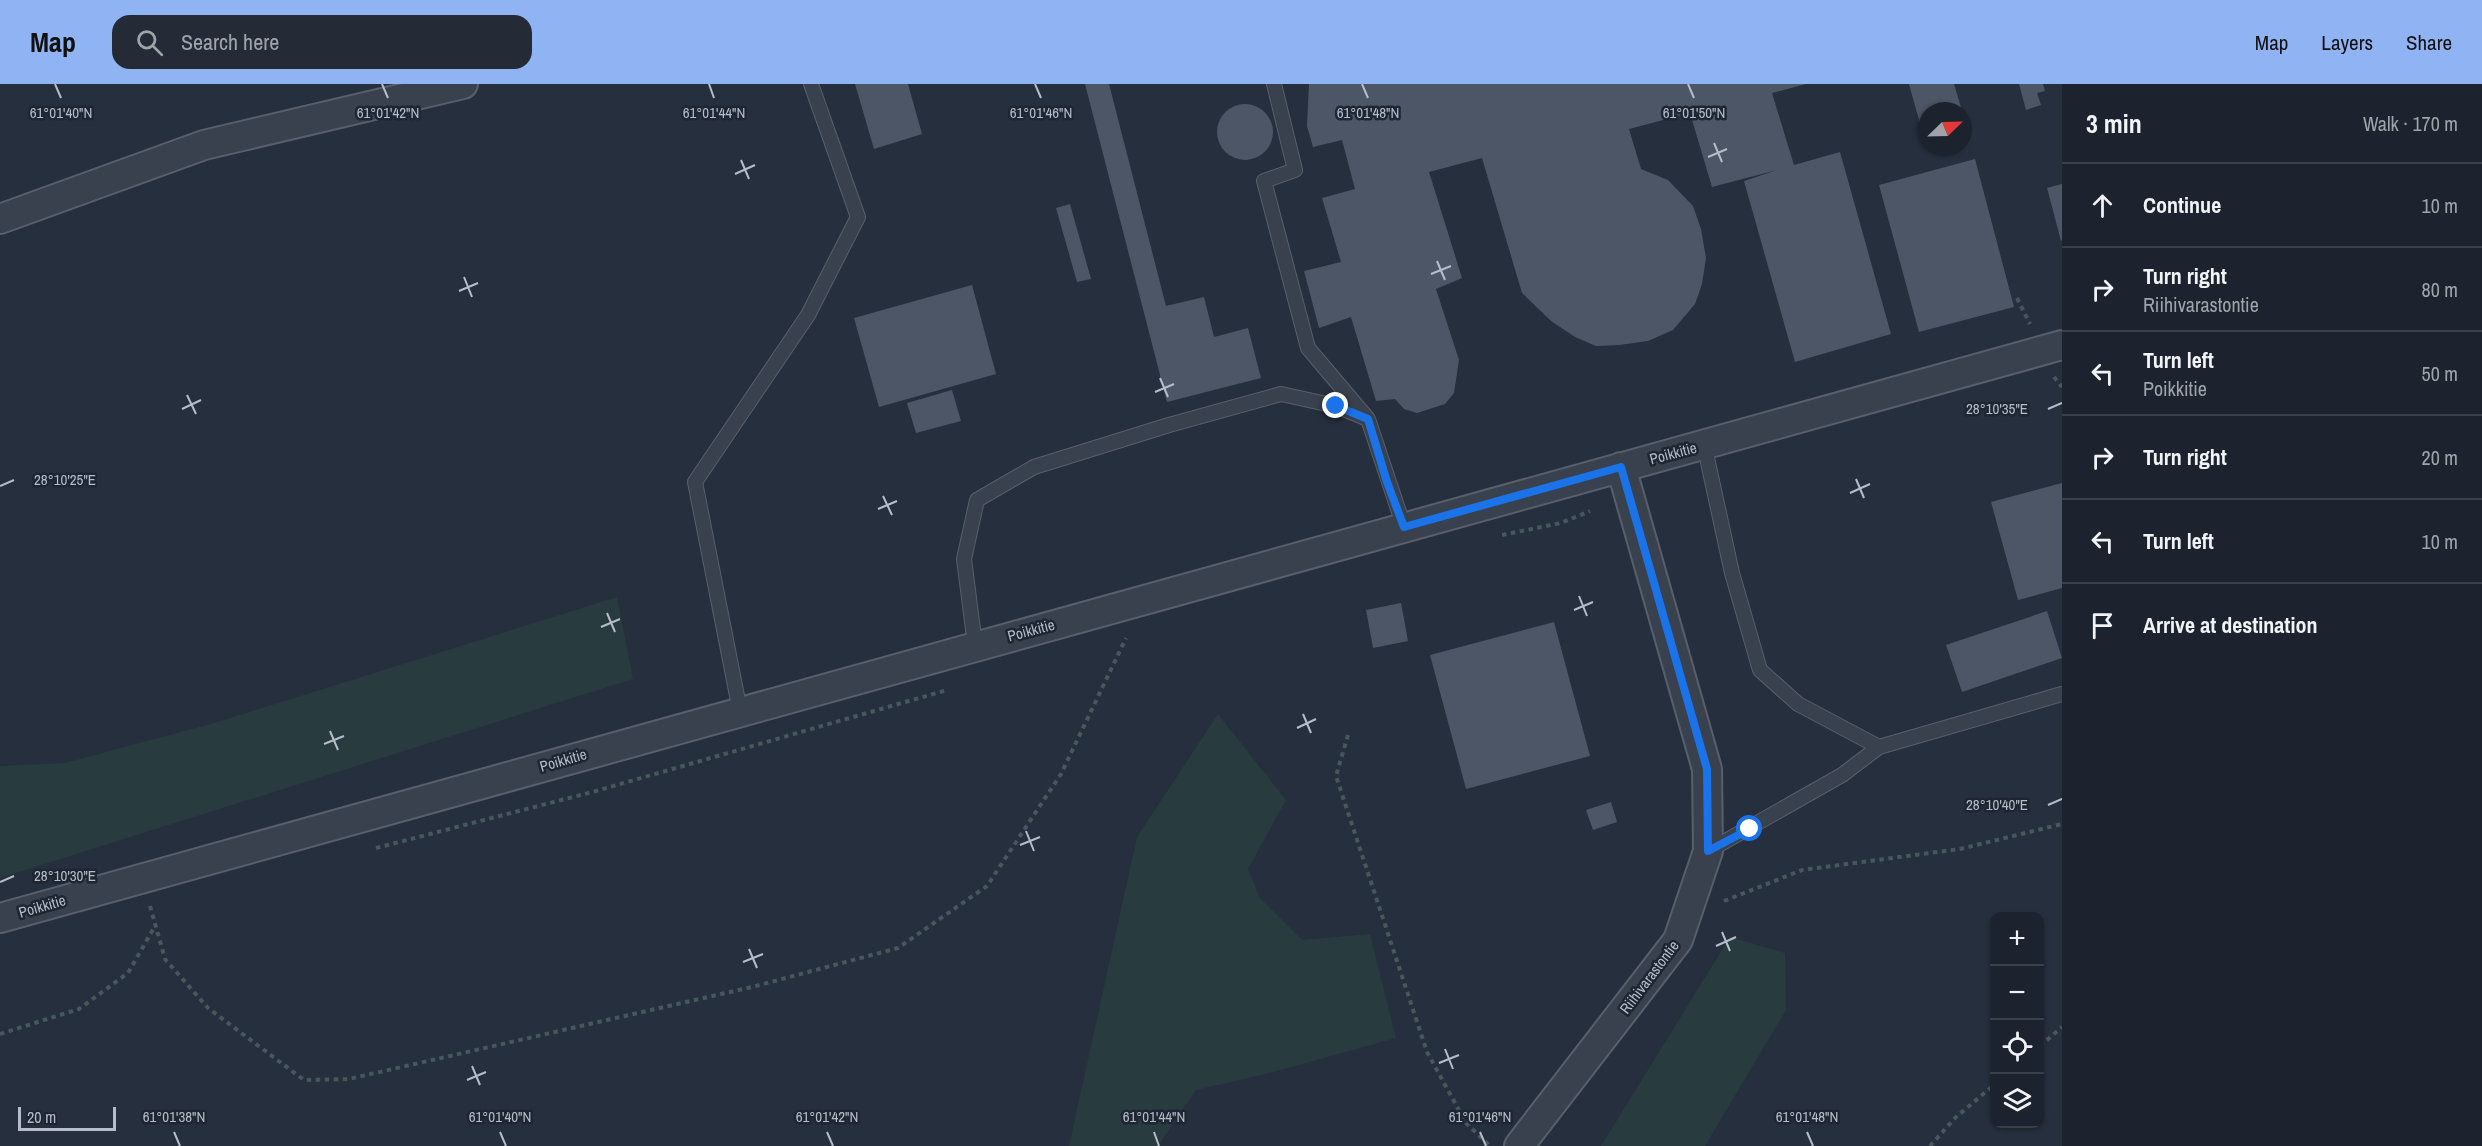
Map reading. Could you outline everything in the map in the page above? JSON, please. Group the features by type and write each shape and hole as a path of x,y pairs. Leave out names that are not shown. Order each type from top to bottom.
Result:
{"street":[{"path":"0,219 204,145 463,84"},
{"name":"Poikkitie","path":"0,918 975,645 2062,345"},
{"name":"Riihivarastontie","path":"1519,1146 1678,940 1708,851 1707,769 1621,467"}],"lane":[{"path":"740,711 695,482 808,315 858,217 811,84"},
{"path":"1274,84 1295,171 1264,181 1308,348 1368,419 1387,482 1404,527"},
{"path":"975,645 964,559 977,500 1034,467 1168,425 1281,394 1336,406 1368,419"},
{"path":"1704,444 1732,573 1761,670 1798,704 1879,747"},
{"path":"1708,851 1842,775 1879,747 2062,694"}],"path":[{"path":"139,879 165,959 208,1008 304,1080 360,1077 752,987 898,948 987,886 1061,774 1148,597"},
{"path":"1348,735 1336,776 1426,1052 1466,1123 1490,1146"},
{"path":"1721,903 1802,870 1960,849 2062,824"},
{"path":"0,1034 79,1009 128,973 155,926"},
{"path":"2044,1043 2062,1027"},
{"path":"1930,1146 1956,1117 1990,1089"}],"green space":[{"path":"617,597 633,679 0,878 0,766 65,763 214,723"},
{"path":"1218,714 1286,800 1248,869 1260,898 1302,940 1370,934 1396,1038 1270,1073 1196,1090 1158,1146 1069,1146 1137,837"},
{"path":"1730,937 1785,953 1786,1010 1705,1146 1601,1146"}],"building":[{"path":"855,84 908,84 922,134 874,149"},
{"path":"1085,84 1109,84 1166,306 1204,297 1214,337 1248,328 1261,378 1167,402"},
{"path":"1309,84 1806,84 1772,93 1794,165 1840,152 1891,334 1795,362 1744,181 1777,170 1712,187 1690,113 1629,129 1641,169 1668,180 1693,206 1701,229 1706,258 1702,284 1695,304 1673,330 1648,341 1596,346 1575,337 1551,321 1522,293 1482,158 1429,172 1462,278 1436,289 1459,360 1454,393 1445,404 1417,413 1404,409 1395,399 1376,401 1351,317 1319,328 1304,271 1341,262 1322,198 1355,189 1342,140 1313,147 1307,126"},
{"path":"1909,84 1954,84 1959,102 1918,102 1918,116"},
{"path":"2019,84 2043,84 2045,91 2037,93 2041,105 2026,110"},
{"path":"1240,104 1250,104 1265,112 1271,121 1273,132 1271,143 1265,152 1250,160 1240,160 1229,155 1222,148 1217,137 1217,127 1222,116 1229,109"},
{"path":"1975,159 2014,307 1919,332 1879,185"},
{"path":"2062,184 2062,240 2061,241 2047,188"},
{"path":"1070,204 1091,279 1077,282 1056,208"},
{"path":"972,285 996,374 879,407 854,318"},
{"path":"952,390 961,421 916,433 907,403"},
{"path":"2062,483 2062,588 2018,600 1991,502"},
{"path":"1401,603 1408,641 1373,648 1366,610"},
{"path":"2047,611 2062,658 1962,692 1946,645"},
{"path":"1554,622 1590,756 1466,789 1430,655"},
{"path":"1611,802 1617,822 1593,830 1586,810"}],"route":[{"path":"1336,406 1368,419 1387,482 1404,527 1621,467 1707,769 1708,851 1750,829"}]}
